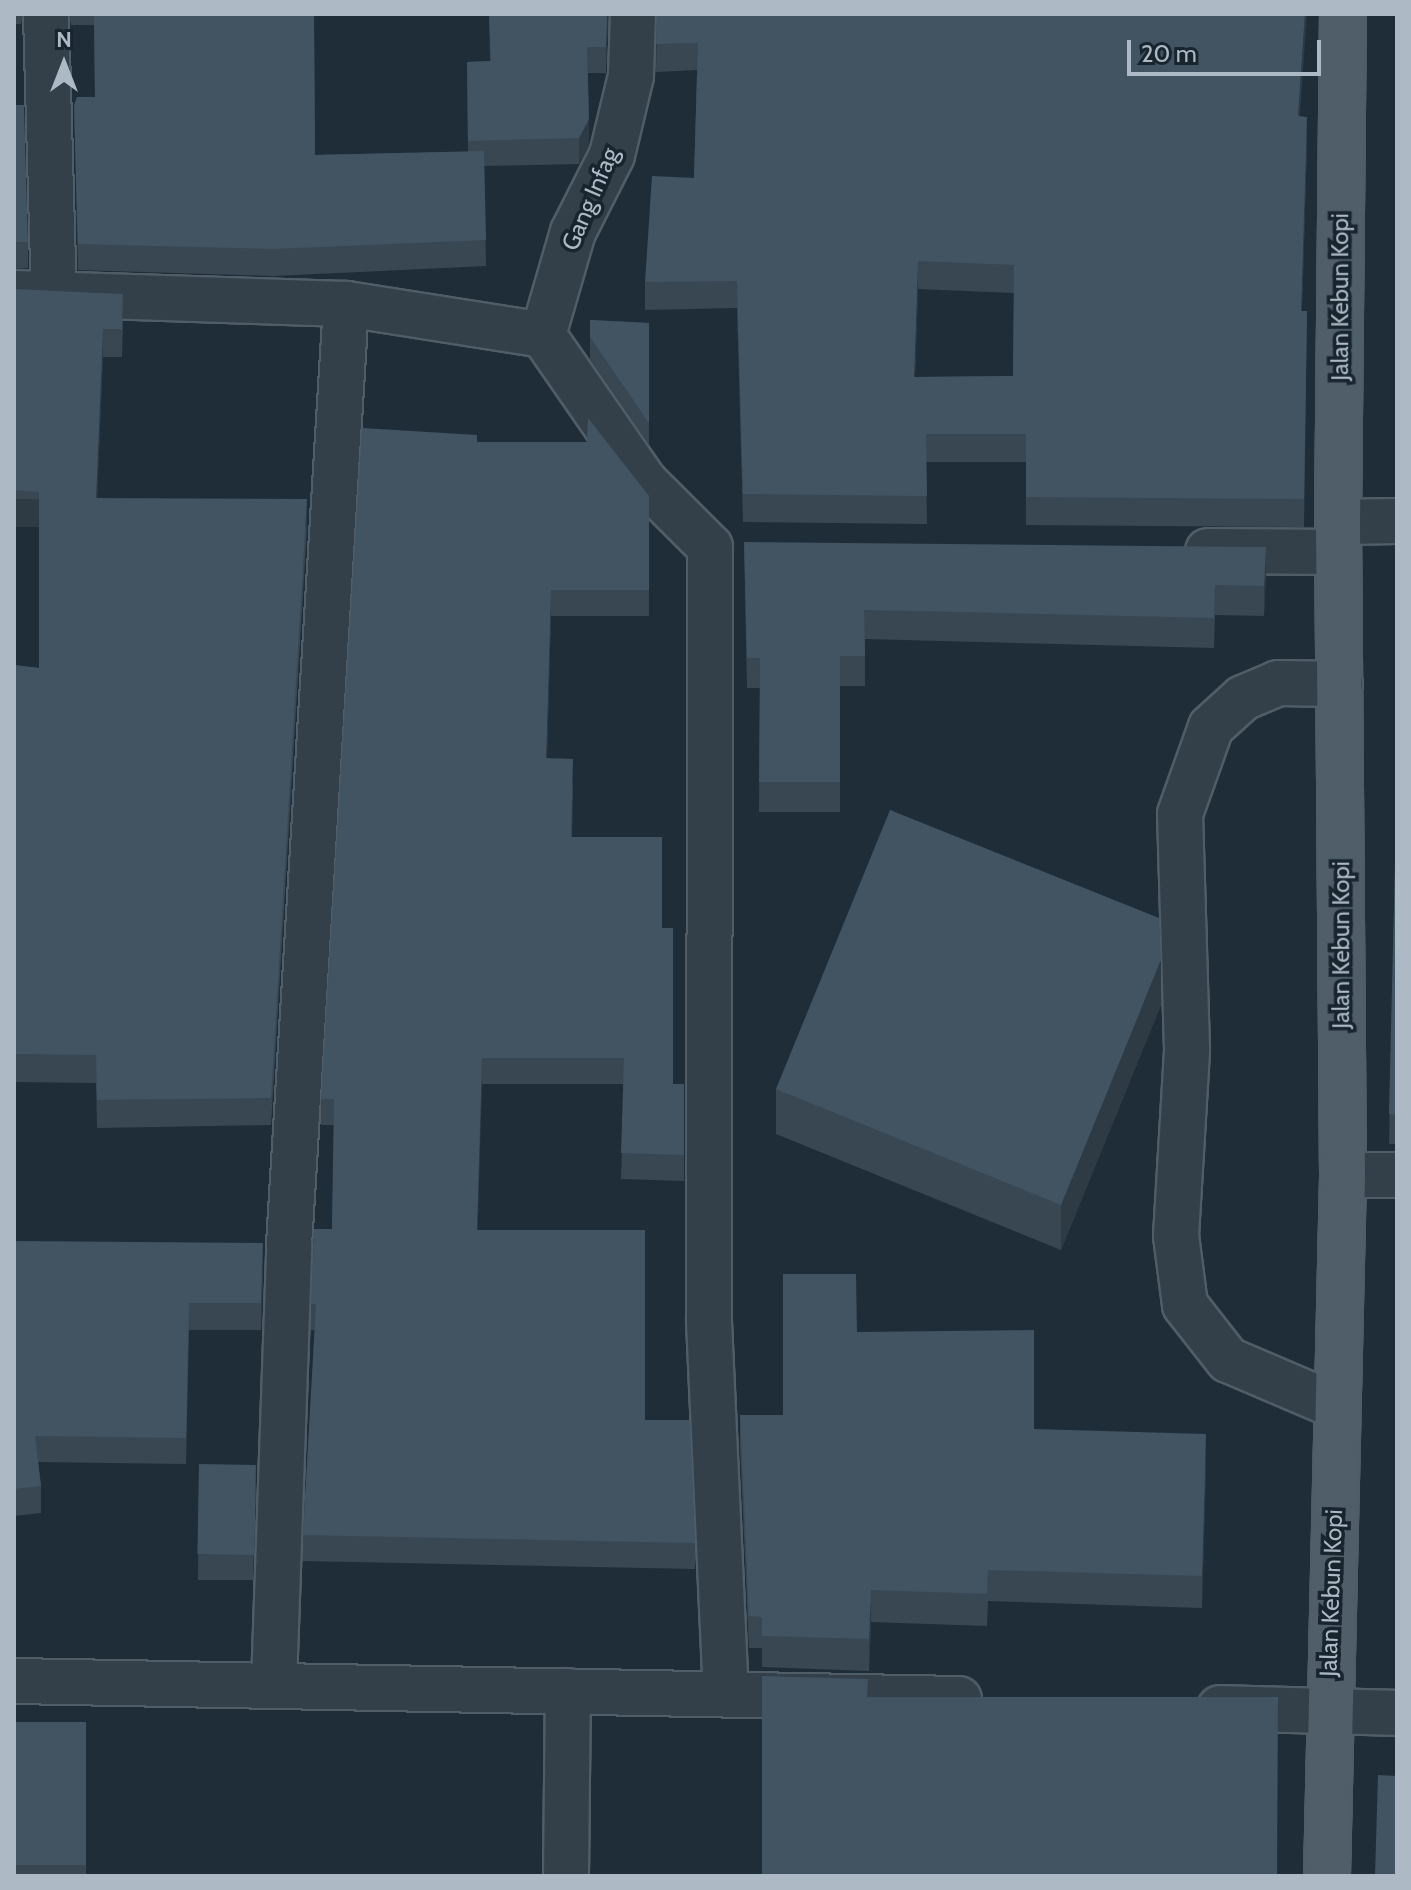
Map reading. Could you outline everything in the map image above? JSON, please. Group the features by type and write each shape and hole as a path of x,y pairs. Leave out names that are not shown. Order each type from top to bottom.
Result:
{"main road":[{"name":"Jalan Kebun Kopi","path":"1327,1876 1328,1712 1343,1175 1338,537 1343,14"}],"street":[{"path":"46,14 34,293 346,304 543,335 644,481 710,547 757,547"},
{"name":"Gang Infag","path":"543,335 573,232 612,155 631,76 633,14"},
{"path":"274,1684 289,1245 346,304"},
{"path":"1166,551 1338,537 1397,521"},
{"path":"710,547 709,1322 726,1691"},
{"path":"1336,1406 1228,1360 1185,1305 1176,1236 1187,1049 1180,814 1211,727 1243,698 1278,683 1340,684"},
{"path":"1343,1175 1397,1175"},
{"path":"243,1245 289,1245"},
{"path":"14,1681 726,1691 995,1700"},
{"path":"566,1876 568,1691"},
{"path":"1185,1707 1397,1713"}],"building":[{"path":"94,14 314,14 315,155 484,151 486,240 273,249 78,244 74,105 77,97 95,97"},
{"path":"489,14 607,14 606,47 587,47 589,119 579,138 468,141 467,62 491,61"},
{"path":"657,14 1305,14 1298,116 1307,117 1301,311 1307,311 1304,499 1026,497 1026,434 926,434 927,496 743,494 737,281 645,282 652,176 694,178 698,43 656,44","holes":["918,261 1014,265 1013,376 914,377"]},
{"path":"14,105 24,105 28,242 14,242"},
{"path":"14,289 123,294 122,329 103,329 96,498 307,499 271,1098 97,1100 96,1055 14,1054 14,665 39,668 39,492 14,490"},
{"path":"590,320 649,323 649,423 590,337"},
{"path":"588,418 649,496 649,590 551,590 546,758 573,759 571,837 662,837 662,928 673,928 673,1084 684,1084 684,1155 621,1153 624,1058 482,1058 477,1230 645,1230 645,1420 690,1420 695,1543 303,1535 316,1304 311,1304 314,1229 332,1229 334,1099 321,1099 362,428 477,435 477,442 587,442"},
{"path":"744,542 1266,547 1264,586 1215,585 1214,618 864,610 865,656 840,656 840,782 759,782 760,658 747,658"},
{"path":"1397,778 1397,1115 1389,1114"},
{"path":"890,810 1159,918 1161,960 1061,1205 776,1089"},
{"path":"14,1241 263,1243 261,1303 189,1303 186,1438 35,1436 41,1486 14,1489"},
{"path":"783,1274 856,1274 857,1332 1034,1330 1034,1429 1206,1434 1202,1576 988,1570 987,1594 871,1590 869,1639 762,1636 762,1617 749,1616 740,1415 783,1415"},
{"path":"199,1464 256,1465 254,1555 197,1554"},
{"path":"762,1676 868,1679 867,1697 1278,1697 1277,1876 762,1876"},
{"path":"14,1722 86,1722 86,1865 14,1865"},
{"path":"1378,1775 1397,1776 1397,1876 1375,1876"}]}
